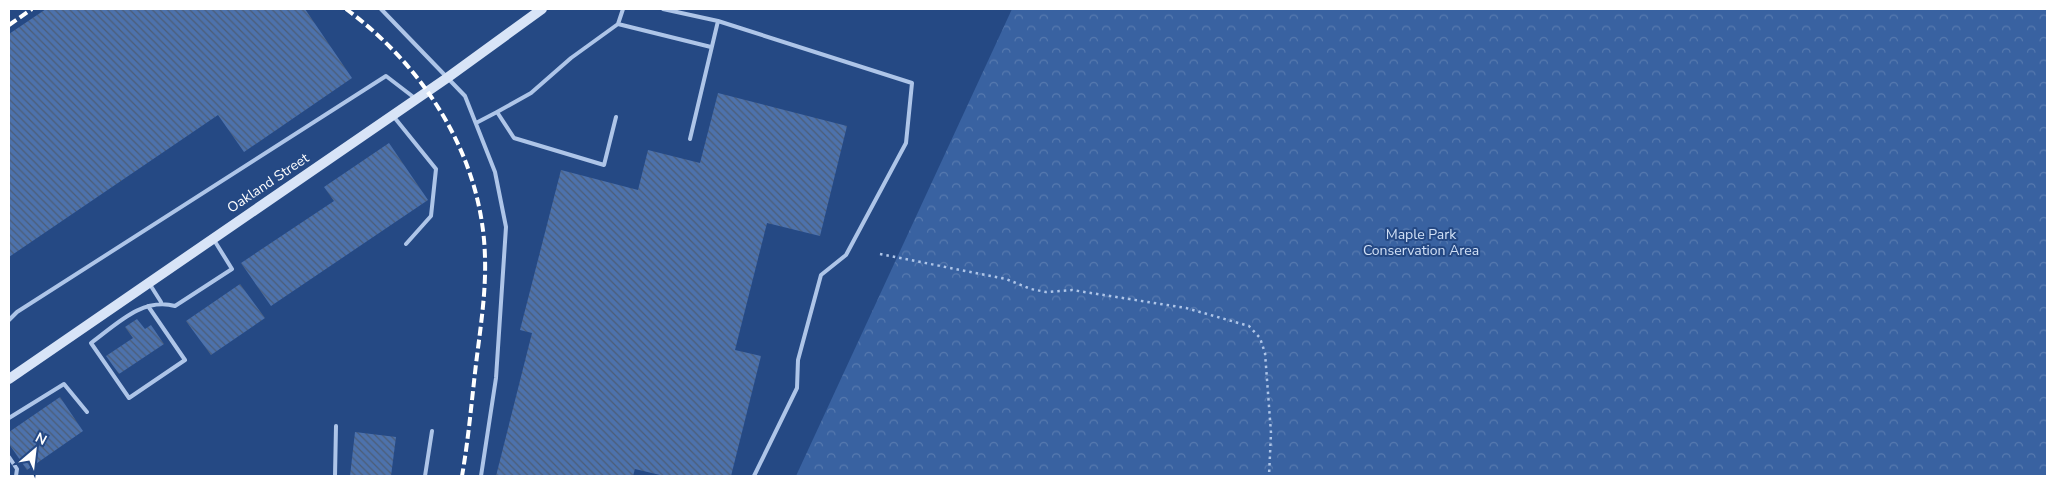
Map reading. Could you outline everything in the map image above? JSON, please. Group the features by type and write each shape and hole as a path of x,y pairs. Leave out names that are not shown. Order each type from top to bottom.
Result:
{"main road":[{"name":"Oakland Street","path":"9,379 417,99 542,9"}],"lane":[{"path":"380,9 465,96 495,172 506,227 496,378 481,476"},
{"path":"476,124 531,93 571,58 618,24 623,9"},
{"path":"663,9 718,21 912,83 906,143 846,255 821,275 798,360 797,388 754,476"},
{"path":"690,139 718,21"},
{"path":"618,24 711,47"},
{"path":"9,320 42,296 386,76 417,99"},
{"path":"497,112 514,138 604,165 616,117"},
{"path":"392,115 436,169 431,216 406,244"},
{"path":"148,306 185,360 129,398 91,343 138,309 161,302 175,306 232,269 213,238"},
{"path":"149,283 161,302"},
{"path":"9,418 64,384 87,412"},
{"path":"335,476 336,426"},
{"path":"425,476 432,431"},
{"path":"9,457 16,469 16,476"}],"path":[{"path":"880,254 1006,279 1031,289 1046,292 1072,290 1186,308 1249,326 1260,338 1265,353 1271,433 1269,476"}],"green space":[{"name":"Maple Park Conservation Area","path":"1012,9 2047,9 2047,476 796,476"}],"building":[{"path":"46,9 305,9 352,78 244,152 218,115 9,257 9,34"},
{"path":"718,93 847,126 820,236 767,223 735,350 761,356 731,476 664,476 635,469 633,476 496,476 532,333 520,330 561,170 638,190 648,150 700,163"},
{"path":"389,143 428,200 271,306 241,263 334,201 324,187"},
{"path":"240,284 265,318 211,355 186,321"},
{"path":"137,319 145,329 151,325 164,344 119,374 106,356 133,338 125,327"},
{"path":"60,397 83,431 27,470 9,444 9,432"},
{"path":"355,432 396,437 391,476 350,476"}],"railway":[{"path":"9,25 32,9"},
{"path":"346,9 375,32 401,58 424,87 444,118 461,151 474,185 482,221 485,283 469,431 462,476"}]}
